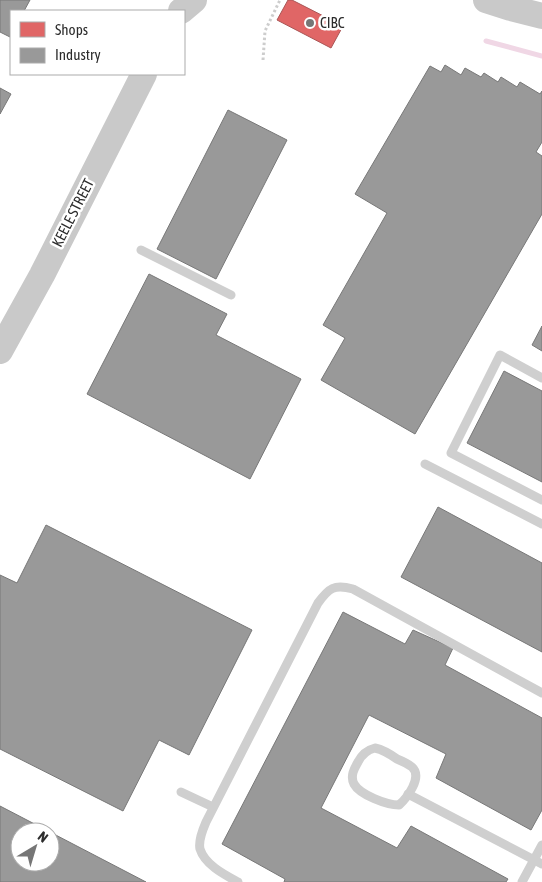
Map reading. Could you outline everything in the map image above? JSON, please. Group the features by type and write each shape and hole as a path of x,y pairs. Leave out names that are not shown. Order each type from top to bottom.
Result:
{"main road":[{"path":"182,10 194,0"},
{"path":"486,0 542,16"},
{"name":"KEELE STREET","path":"0,351 42,275 143,75"}],"lane":[{"path":"141,250 231,295"},
{"path":"542,378 500,355 450,453 542,500"},
{"path":"425,464 542,524"},
{"path":"238,882 223,874 207,860 200,848 201,836 213,807 318,603 325,593 332,588 341,586 353,589 542,692"},
{"path":"382,749 412,767 416,779 408,794 399,805 390,805 360,790 354,784 352,775 367,750 382,749"},
{"path":"181,792 213,807"},
{"path":"408,794 538,862"},
{"path":"522,882 538,862 542,845"}],"path":[{"path":"263,60 265,31 280,0"}],"building: Shops":[{"name":"CIBC","path":"288,0 292,0 343,26 331,48 277,20"}],"building: Industry":[{"path":"0,0 30,0 25,10 10,10 10,37 0,32"},
{"path":"445,65 461,75 465,68 481,77 484,73 498,82 501,77 517,87 520,82 540,94 542,91 542,142 536,152 542,156 542,214 415,434 321,380 345,338 323,325 387,213 355,194 430,66 441,72"},
{"path":"0,88 11,94 0,114"},
{"path":"228,110 287,140 216,279 157,249"},
{"path":"149,274 227,314 216,335 301,379 250,479 87,394"},
{"path":"542,326 542,351 532,345"},
{"path":"504,371 542,391 542,482 467,443"},
{"path":"438,507 542,563 542,652 401,577"},
{"path":"46,525 252,630 189,755 159,740 123,811 0,749 0,575 17,583"},
{"path":"343,612 405,644 413,630 453,648 445,665 542,718 542,810 531,830 436,778 446,754 369,715 321,808 397,848 411,826 508,879 506,882 284,882 285,879 222,844"},
{"path":"0,806 31,822 10,822 10,872 60,872 60,837 146,882 0,882"}],"waterway":[{"path":"486,41 542,56"}],"place":[{"name":"CIBC","path":"310,23"}]}
